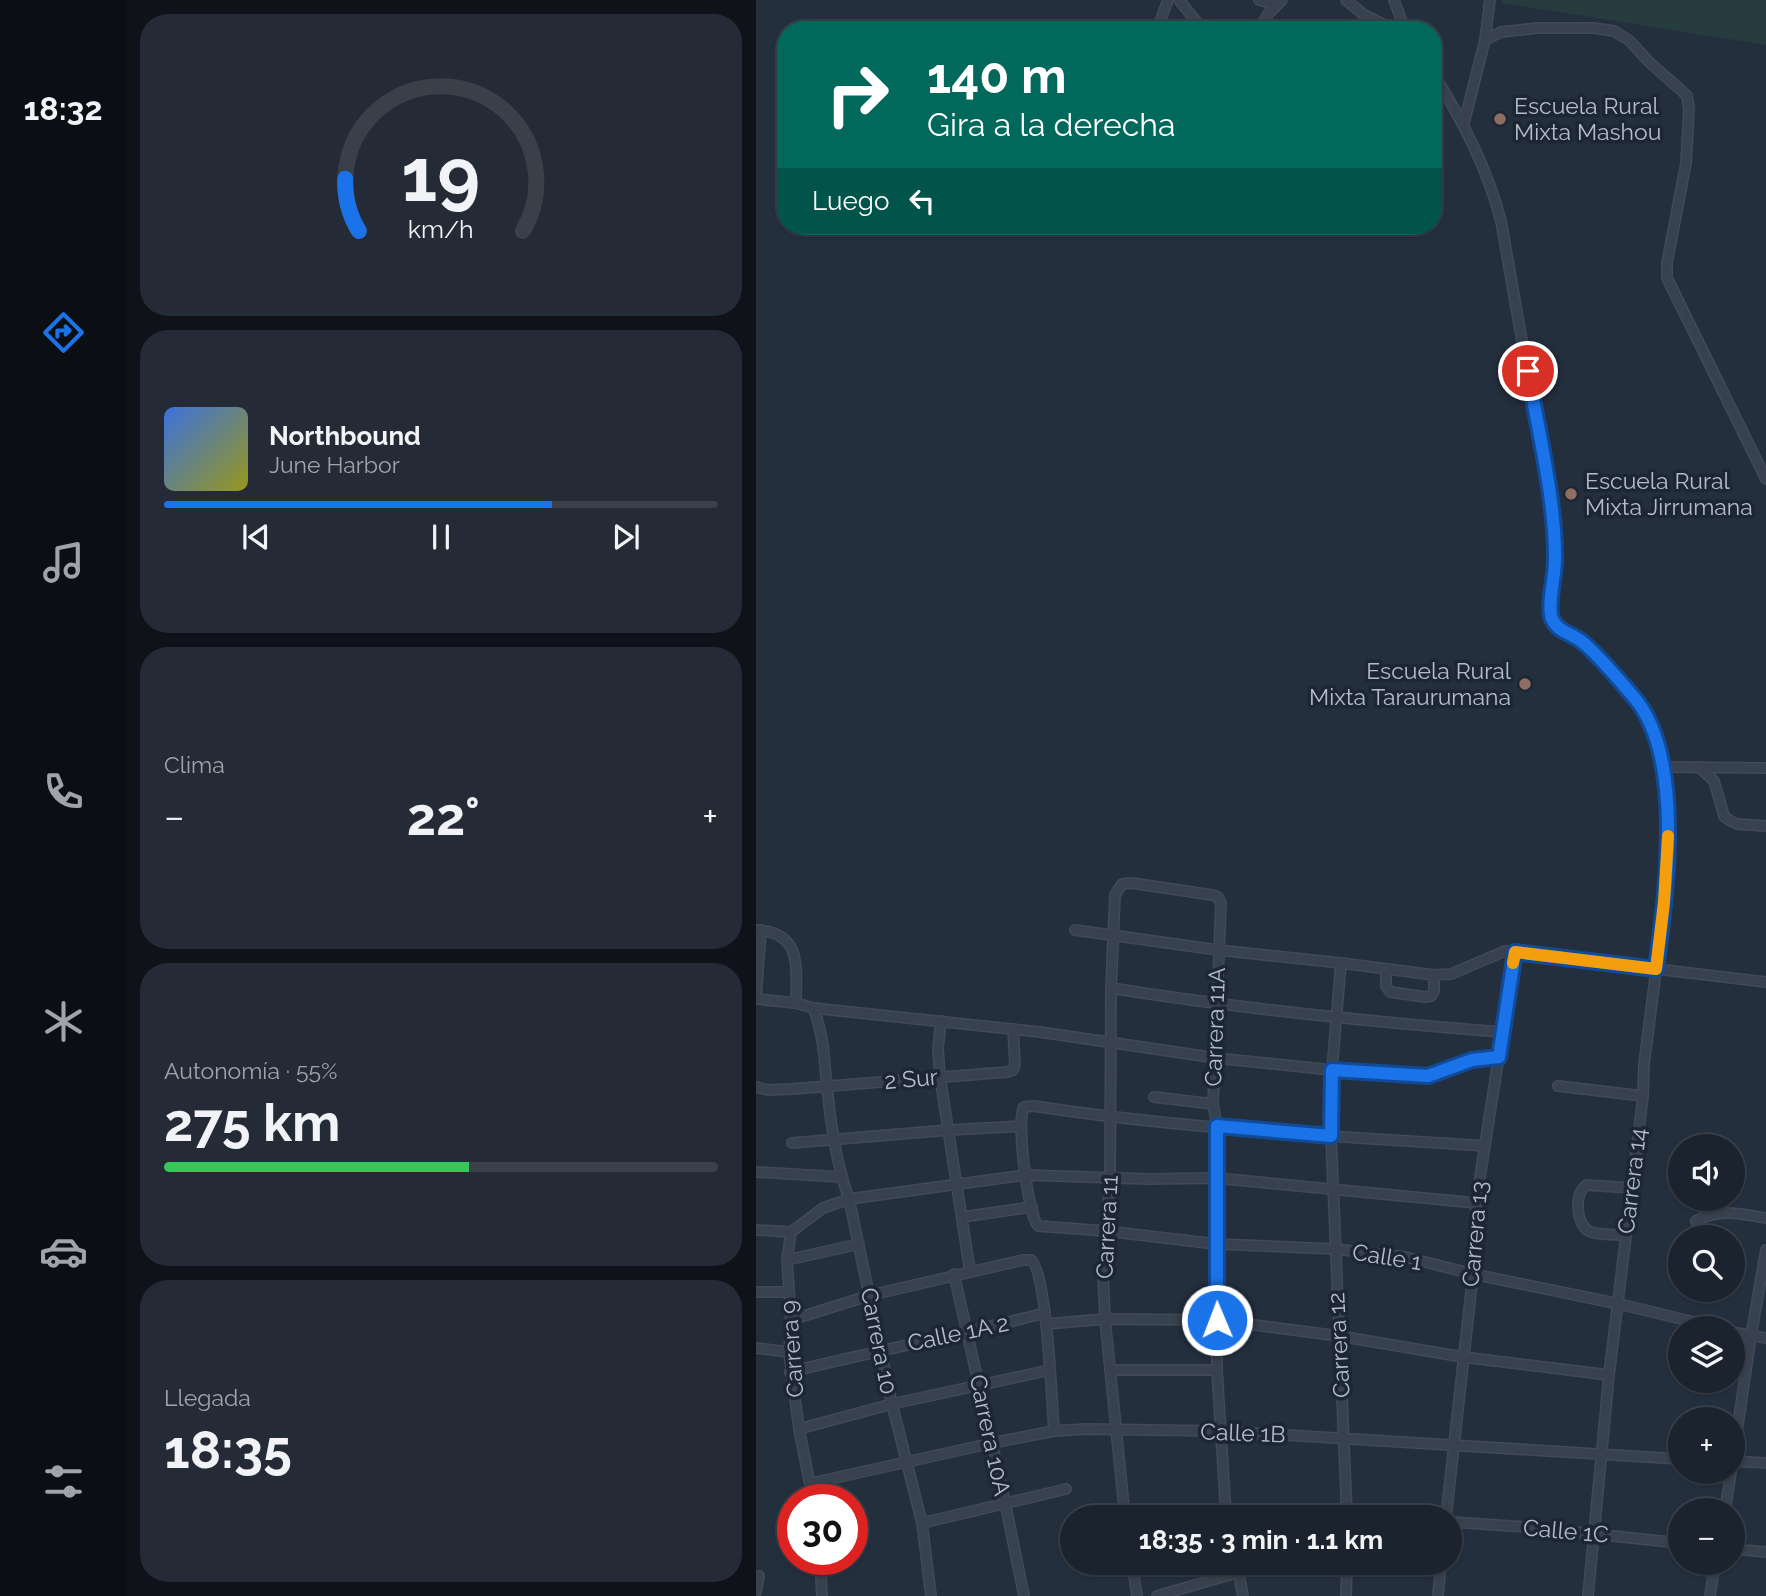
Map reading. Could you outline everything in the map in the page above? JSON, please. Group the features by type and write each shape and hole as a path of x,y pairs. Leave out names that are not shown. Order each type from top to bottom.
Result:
{"street":[{"path":"1160,21 1168,0"},
{"path":"1179,0 1196,21"},
{"path":"1259,0 1279,3 1266,21"},
{"path":"1346,0 1377,21"},
{"path":"1394,0 1402,21"},
{"path":"1464,123 1485,40 1490,0"},
{"path":"1485,40 1501,32 1536,28 1594,28 1614,31 1630,41 1687,96 1689,109 1686,163 1667,263 1667,278 1766,479"},
{"name":"Carrera 14","path":"1442,88 1464,123 1494,197 1514,289 1553,518 1555,574 1550,613 1557,626 1581,640 1640,704 1656,740 1663,767 1668,817 1662,925 1609,1375 1588,1596"},
{"path":"1663,767 1766,768"},
{"path":"1699,767 1714,781 1724,816 1737,824 1766,826"},
{"name":"Carrera 11A","path":"1113,935 1117,889 1122,884 1146,885 1218,897 1221,903 1213,1104 1217,1126 1217,1370 1227,1505"},
{"path":"796,1003 794,952 781,936 758,930 756,998 813,1008 1013,1029 1216,1058 1332,1070 1428,1076 1472,1060 1499,1057"},
{"path":"1075,930 1434,975 1451,974 1496,953 1515,952 1766,982"},
{"name":"Carrera 11","path":"1113,935 1110,1179 1103,1276 1124,1505"},
{"name":"Carrera 13","path":"1447,1505 1473,1274 1476,1203 1515,952"},
{"name":"Carrera 12","path":"1341,963 1332,1070 1331,1136 1346,1505"},
{"path":"1386,969 1386,986 1390,992 1398,994 1431,996 1434,991 1434,975"},
{"path":"1111,988 1217,1005 1502,1032"},
{"name":"Carrera 10","path":"813,1008 820,1023 841,1177 849,1199 905,1462 922,1524 931,1596"},
{"path":"940,1021 940,1077 970,1271"},
{"name":"2 Sur","path":"756,1087 768,1090 1011,1071 1014,1065 1013,1029"},
{"path":"1558,1086 1643,1096"},
{"path":"1154,1097 1213,1104"},
{"path":"961,1217 1032,1207 1025,1175 1021,1126 1021,1113 1026,1106 1111,1117 1485,1146"},
{"path":"792,1143 949,1129 1021,1126"},
{"path":"756,1172 841,1177"},
{"path":"756,1230 791,1232 829,1204 849,1199 1025,1175 1110,1179 1216,1178 1476,1203"},
{"path":"1626,1235 1594,1233 1586,1229 1578,1196 1587,1185 1631,1188"},
{"name":"Calle 1","path":"1032,1207 1036,1224 1050,1227 1216,1244 1335,1249 1405,1257 1669,1316"},
{"path":"1696,1221 1709,1213 1723,1212 1766,1219"},
{"name":"Carrera 9","path":"791,1232 787,1260 790,1373 811,1483"},
{"path":"787,1260 859,1244"},
{"path":"1741,1407 1766,1250"},
{"path":"790,1320 871,1295 954,1274 1023,1260 1034,1262 1045,1313 1054,1431"},
{"name":"Carrera 10A","path":"954,1274 1024,1596"},
{"path":"756,1292 787,1292"},
{"name":"Calle 1A 2","path":"790,1373 1045,1313"},
{"path":"1046,1324 1105,1319 1217,1320 1339,1336 1463,1357 1609,1375"},
{"path":"1745,1335 1766,1338"},
{"path":"756,1348 789,1352"},
{"path":"799,1429 892,1404 1050,1370"},
{"path":"1110,1370 1217,1370"},
{"name":"Calle 1B","path":"811,1483 1054,1431 1116,1429 1343,1437 1454,1447 1668,1458"},
{"path":"1745,1462 1766,1463"},
{"path":"922,1524 1066,1489"},
{"name":"Calle 1C","path":"1462,1523 1668,1542"},
{"path":"1745,1550 1766,1552"},
{"path":"821,1575 822,1596"},
{"path":"1134,1575 1137,1596"},
{"path":"1157,1596 1216,1575"},
{"path":"1239,1575 1243,1596"},
{"path":"1346,1596 1347,1575"},
{"path":"1438,1596 1440,1575"},
{"path":"1710,1596 1714,1575"},
{"path":"756,1592 758,1576"}],"green space":[{"path":"1502,0 1766,0 1766,45 1502,3"}],"slow traffic":[{"path":"1513,963 1515,952 1656,969 1668,836"}],"place":[{"name":"Escuela Rural Mixta Mashou","path":"1500,119"},
{"name":"Escuela Rural Mixta Jirrumana","path":"1571,494"},
{"name":"Escuela Rural Mixta Taraurumana","path":"1525,684"}],"route":[{"path":"1217,1320 1217,1126 1331,1136 1332,1070 1428,1076 1472,1060 1499,1057 1515,952 1656,969 1667,860 1668,817 1663,767 1647,715 1640,704 1581,640 1557,626 1550,613 1555,574 1553,518 1528,371"}]}
